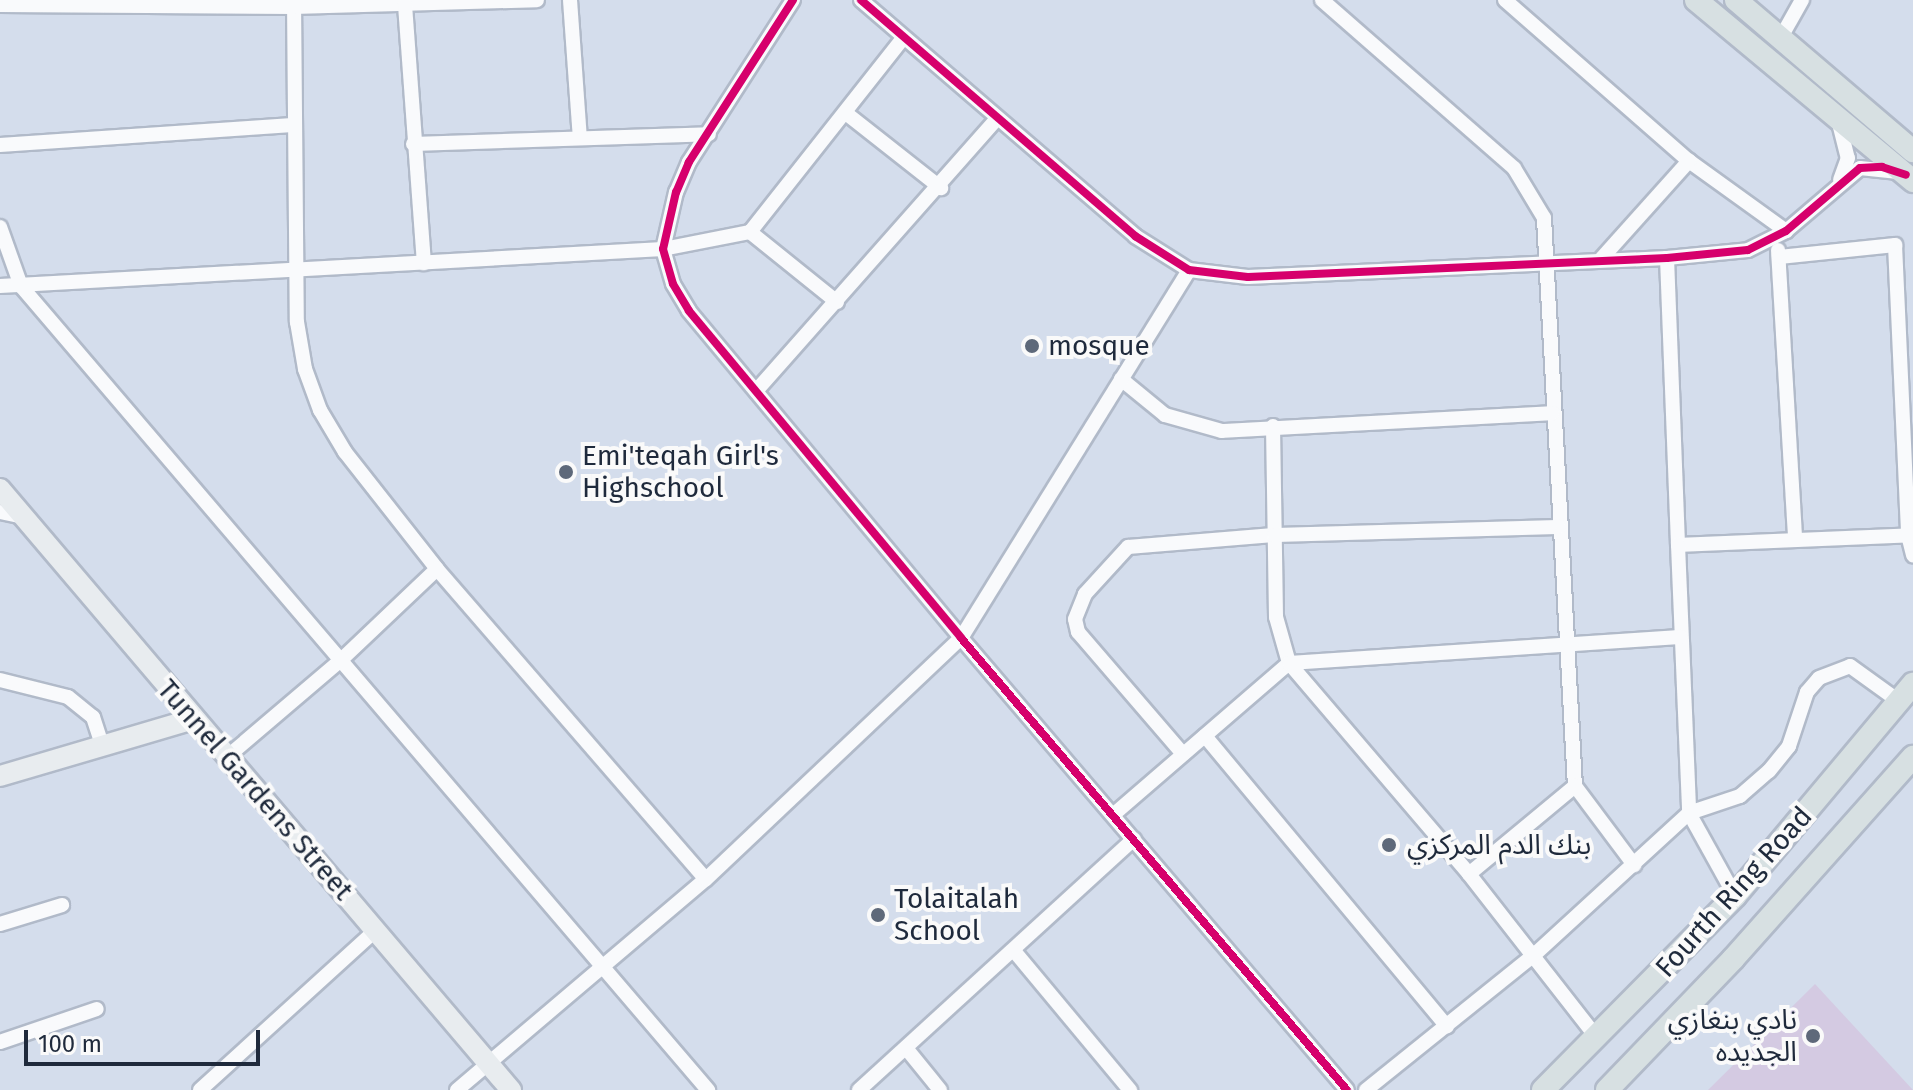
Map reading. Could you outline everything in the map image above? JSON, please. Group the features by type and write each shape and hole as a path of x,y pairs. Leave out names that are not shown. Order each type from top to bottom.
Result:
{"main road":[{"path":"1696,0 1909,178"},
{"path":"1736,0 1913,151"},
{"name":"Tunnel Gardens Street","path":"0,489 511,1090"},
{"name":"Fourth Ring Road","path":"1543,1090 1735,896 1907,693"},
{"path":"0,776 194,719"},
{"name":"Fourth Ring Road","path":"1607,1090 1733,959 1913,757"}],"street":[{"path":"0,5 405,5 537,0"},
{"path":"570,0 580,138"},
{"path":"793,0 676,192 663,249 673,284 689,311 961,638 1347,1090"},
{"path":"861,0 1135,236 1189,270 1248,277 1667,258 1748,250 1781,234 1840,180 1860,168 1882,167 1909,178"},
{"path":"1322,0 1514,168 1539,204 1551,263 1553,413 1575,786 1634,865"},
{"path":"1505,0 1689,161 1781,234"},
{"path":"1780,39 1802,0"},
{"path":"294,4 292,125 295,267 305,369 320,410 345,452 437,569 706,879"},
{"path":"405,5 424,263"},
{"path":"0,286 295,267 663,249 750,232 847,114 903,38"},
{"path":"847,114 941,188"},
{"path":"756,391 941,188 997,119"},
{"path":"1837,119 1848,158 1840,180"},
{"path":"0,145 292,125"},
{"path":"413,144 709,134"},
{"path":"1601,259 1689,161"},
{"path":"0,227 21,286 708,1090"},
{"path":"750,232 837,302"},
{"path":"1781,234 1779,257 1795,538"},
{"path":"1779,257 1913,243"},
{"path":"1895,245 1913,555"},
{"path":"1667,258 1689,813 1735,896"},
{"path":"457,1090 606,968 706,879 961,638 1189,270"},
{"path":"1121,379 1165,415 1189,425 1222,431 1553,413"},
{"path":"1273,426 1276,617 1289,663 1469,874 1597,1038"},
{"path":"0,512 23,517"},
{"path":"1183,754 1078,632 1075,619 1085,594 1128,547 1274,535 1559,527"},
{"path":"1678,545 1910,535"},
{"path":"227,757 341,660 437,569"},
{"path":"1113,815 1289,663 1680,637"},
{"path":"1366,1090 1534,955 1689,813 1740,796 1769,771 1789,746 1807,692 1842,666 1855,668 1907,693"},
{"path":"0,680 68,697 93,717 102,745"},
{"path":"1205,736 1447,1026"},
{"path":"1469,874 1575,786"},
{"path":"859,1090 1015,952 1134,839"},
{"path":"0,924 62,905"},
{"path":"200,1090 376,930"},
{"path":"1015,952 1130,1090"},
{"path":"0,1042 97,1009"},
{"path":"906,1048 940,1090"}],"shaded area":[{"name":"نادي بنغازي الجديده","path":"1815,984 1913,1090 1708,1090"}],"cycle path":[{"path":"793,0 689,162 676,192 663,249 673,284 689,311 961,638 1347,1090"},
{"path":"861,0 1135,236 1189,270 1248,277 1667,258 1748,250 1786,231 1860,168 1882,167 1906,175"}],"place":[{"name":"mosque","path":"1032,346"},
{"name":"Emi'teqah Girl's Highschool","path":"566,472"},
{"name":"بنك الدم المركزي","path":"1389,845"},
{"name":"Tolaitalah School","path":"878,915"},
{"name":"نادي بنغازي الجديده","path":"1813,1036"}]}
